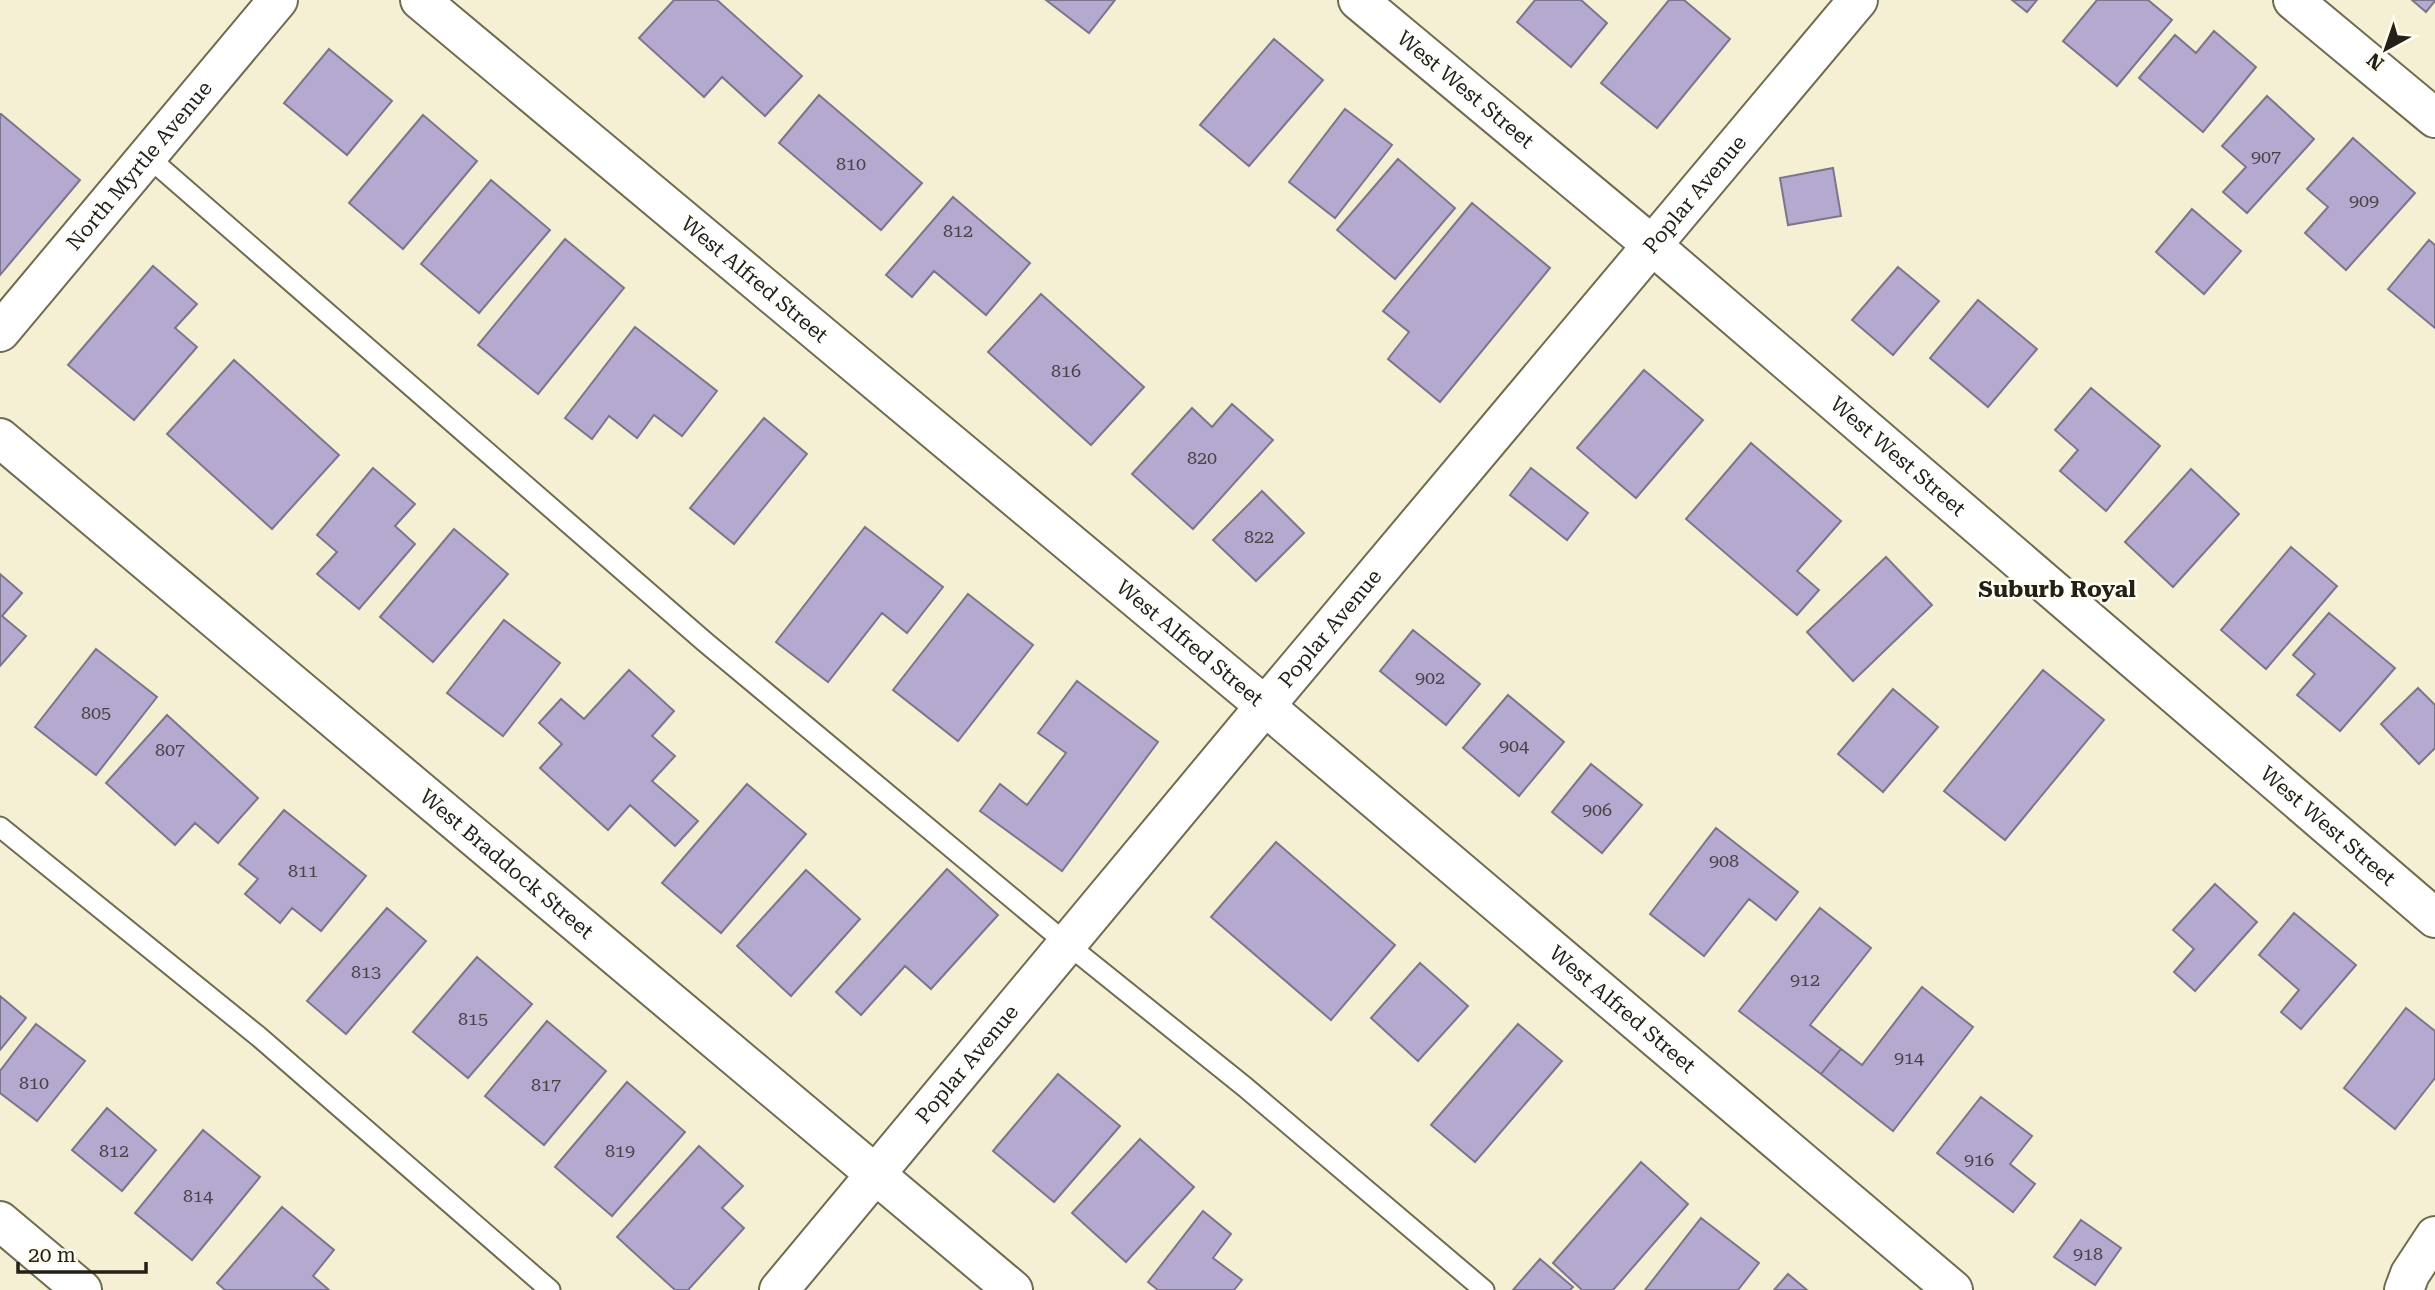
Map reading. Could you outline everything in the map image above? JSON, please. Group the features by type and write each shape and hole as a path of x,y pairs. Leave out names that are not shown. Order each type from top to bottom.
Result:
{"street":[{"name":"North Myrtle Avenue","path":"0,331 278,0"},
{"name":"West Alfred Street","path":"420,0 1265,706 1953,1290"},
{"name":"West West Street","path":"1358,0 1653,246 2435,918"},
{"name":"Poplar Avenue","path":"779,1290 1858,0"},
{"path":"2293,0 2435,118"},
{"name":"West Braddock Street","path":"0,438 1013,1290"},
{"path":"0,1221 82,1290"},
{"path":"2404,1290 2410,1274 2435,1236"}],"lane":[{"path":"147,156 705,642 1067,944 1245,1087 1484,1290"},
{"path":"0,827 258,1036 550,1290"}],"building":[{"path":"674,0 717,0 802,76 765,116 722,77 704,97 639,38"},
{"path":"1046,0 1115,0 1089,33"},
{"path":"1535,0 1581,0 1607,23 1571,67 1517,22"},
{"path":"1669,0 1684,0 1730,39 1657,128 1601,83"},
{"path":"2012,0 2037,0 2027,12"},
{"path":"2097,0 2148,0 2172,20 2117,86 2063,41"},
{"path":"2412,0 2435,0 2435,1 2426,12"},
{"path":"2214,31 2256,67 2203,132 2139,78 2175,35 2196,53"},
{"path":"1274,39 1323,80 1249,166 1200,125"},
{"path":"329,49 392,101 347,155 284,103"},
{"path":"819,95 922,183 881,230 779,143"},
{"path":"2267,96 2314,139 2247,213 2223,192 2246,167 2222,146"},
{"path":"1345,109 1392,145 1335,218 1289,182"},
{"path":"0,114 80,180 0,275"},
{"path":"423,115 477,161 403,249 349,203"},
{"path":"2353,138 2415,193 2346,270 2305,233 2328,207 2307,189"},
{"path":"1398,159 1455,208 1395,279 1337,230"},
{"path":"1833,168 1841,216 1788,225 1780,178"},
{"path":"491,180 550,230 479,313 421,264"},
{"path":"953,197 1030,263 986,315 934,271 912,297 886,275"},
{"path":"1472,203 1550,268 1440,402 1388,359 1409,332 1383,311"},
{"path":"2192,209 2241,251 2204,294 2156,252"},
{"path":"565,239 624,288 538,394 478,345"},
{"path":"2429,240 2435,245 2435,328 2388,289"},
{"path":"153,266 197,304 175,328 197,347 134,420 68,365"},
{"path":"1898,267 1939,301 1893,355 1852,320"},
{"path":"1041,294 1144,387 1091,445 988,352"},
{"path":"1978,300 2037,349 1988,407 1930,358"},
{"path":"635,327 717,391 682,436 654,415 637,438 609,416 592,439 565,418"},
{"path":"234,360 339,455 272,529 167,434"},
{"path":"1644,370 1703,420 1636,498 1577,448"},
{"path":"2091,388 2160,446 2106,511 2060,471 2078,450 2055,430"},
{"path":"1232,404 1273,440 1193,529 1132,474 1192,408 1212,427"},
{"path":"764,418 807,454 734,544 690,508"},
{"path":"1751,443 1841,521 1797,571 1819,590 1797,615 1686,519"},
{"path":"373,468 415,504 395,526 415,544 359,609 317,574 337,552 317,535"},
{"path":"1531,468 1588,513 1567,540 1510,495"},
{"path":"2191,469 2239,514 2173,587 2125,542"},
{"path":"1262,491 1304,533 1256,581 1213,540"},
{"path":"865,527 943,587 907,633 882,613 828,682 776,642"},
{"path":"454,529 508,574 433,662 380,617"},
{"path":"2291,547 2337,586 2266,669 2221,630"},
{"path":"1886,557 1932,605 1853,681 1807,632"},
{"path":"0,574 22,593 2,616 26,636 0,666"},
{"path":"968,594 1033,645 958,741 893,690"},
{"path":"2329,613 2395,668 2340,731 2297,695 2315,674 2293,655"},
{"path":"504,620 560,663 503,736 447,693"},
{"path":"1413,630 1480,684 1446,725 1380,671"},
{"path":"96,649 157,697 96,775 35,727"},
{"path":"629,670 674,711 652,736 675,756 652,781 698,821 675,846 630,805 608,830 540,768 562,744 539,723 561,699 584,719"},
{"path":"2043,670 2104,720 2005,840 1944,791"},
{"path":"1077,681 1158,742 1062,871 980,811 1000,784 1027,805 1066,753 1038,733"},
{"path":"2418,688 2435,705 2435,748 2419,764 2381,724"},
{"path":"1893,689 1938,727 1883,792 1838,754"},
{"path":"1508,695 1564,742 1519,796 1463,748"},
{"path":"167,715 258,798 218,843 195,823 175,845 106,783"},
{"path":"1591,764 1642,805 1602,853 1552,812"},
{"path":"747,784 806,834 721,933 662,883"},
{"path":"284,810 366,876 321,931 292,908 280,923 245,894 258,879 239,864"},
{"path":"1716,828 1798,892 1776,920 1749,899 1704,956 1650,914"},
{"path":"1276,842 1395,945 1331,1020 1211,917"},
{"path":"947,869 998,915 931,989 905,966 861,1015 836,992"},
{"path":"806,870 860,919 791,996 737,946"},
{"path":"2215,884 2257,922 2195,991 2174,972 2194,949 2173,930"},
{"path":"387,908 426,941 346,1034 307,1001"},
{"path":"1820,908 1871,948 1810,1025 1841,1049 1821,1074 1739,1011"},
{"path":"2294,913 2356,965 2301,1029 2281,1012 2299,990 2259,955"},
{"path":"477,957 532,1004 468,1078 413,1032"},
{"path":"1420,963 1468,1006 1418,1061 1371,1018"},
{"path":"1922,987 1973,1027 1893,1131 1821,1074 1841,1049 1862,1065"},
{"path":"0,996 26,1018 0,1050"},
{"path":"2406,1008 2435,1031 2435,1078 2395,1129 2344,1088"},
{"path":"547,1021 606,1071 544,1145 485,1096"},
{"path":"36,1024 85,1061 37,1121 0,1093 0,1071"},
{"path":"1518,1024 1562,1061 1475,1162 1431,1125"},
{"path":"1058,1074 1120,1126 1054,1202 993,1151"},
{"path":"627,1082 685,1132 612,1216 555,1167"},
{"path":"1981,1097 2032,1136 2010,1164 2035,1184 2013,1212 1937,1153"},
{"path":"107,1108 156,1150 122,1191 72,1150"},
{"path":"203,1130 260,1177 192,1260 135,1213"},
{"path":"1140,1139 1194,1187 1126,1262 1072,1213"},
{"path":"699,1146 743,1186 722,1208 744,1228 688,1290 675,1290 617,1237"},
{"path":"1641,1162 1688,1204 1613,1290 1582,1290 1553,1263"},
{"path":"282,1207 334,1250 313,1276 329,1290 225,1290 217,1283"},
{"path":"1203,1211 1231,1234 1213,1258 1242,1280 1234,1290 1158,1290 1148,1282"},
{"path":"1701,1218 1759,1263 1738,1290 1645,1290"},
{"path":"2081,1220 2121,1248 2095,1285 2054,1257"},
{"path":"1540,1259 1573,1287 1570,1290 1513,1290"},
{"path":"1788,1274 1807,1290 1774,1290"}],"district":[{"name":"Suburb Royal","path":"2057,589"}]}
